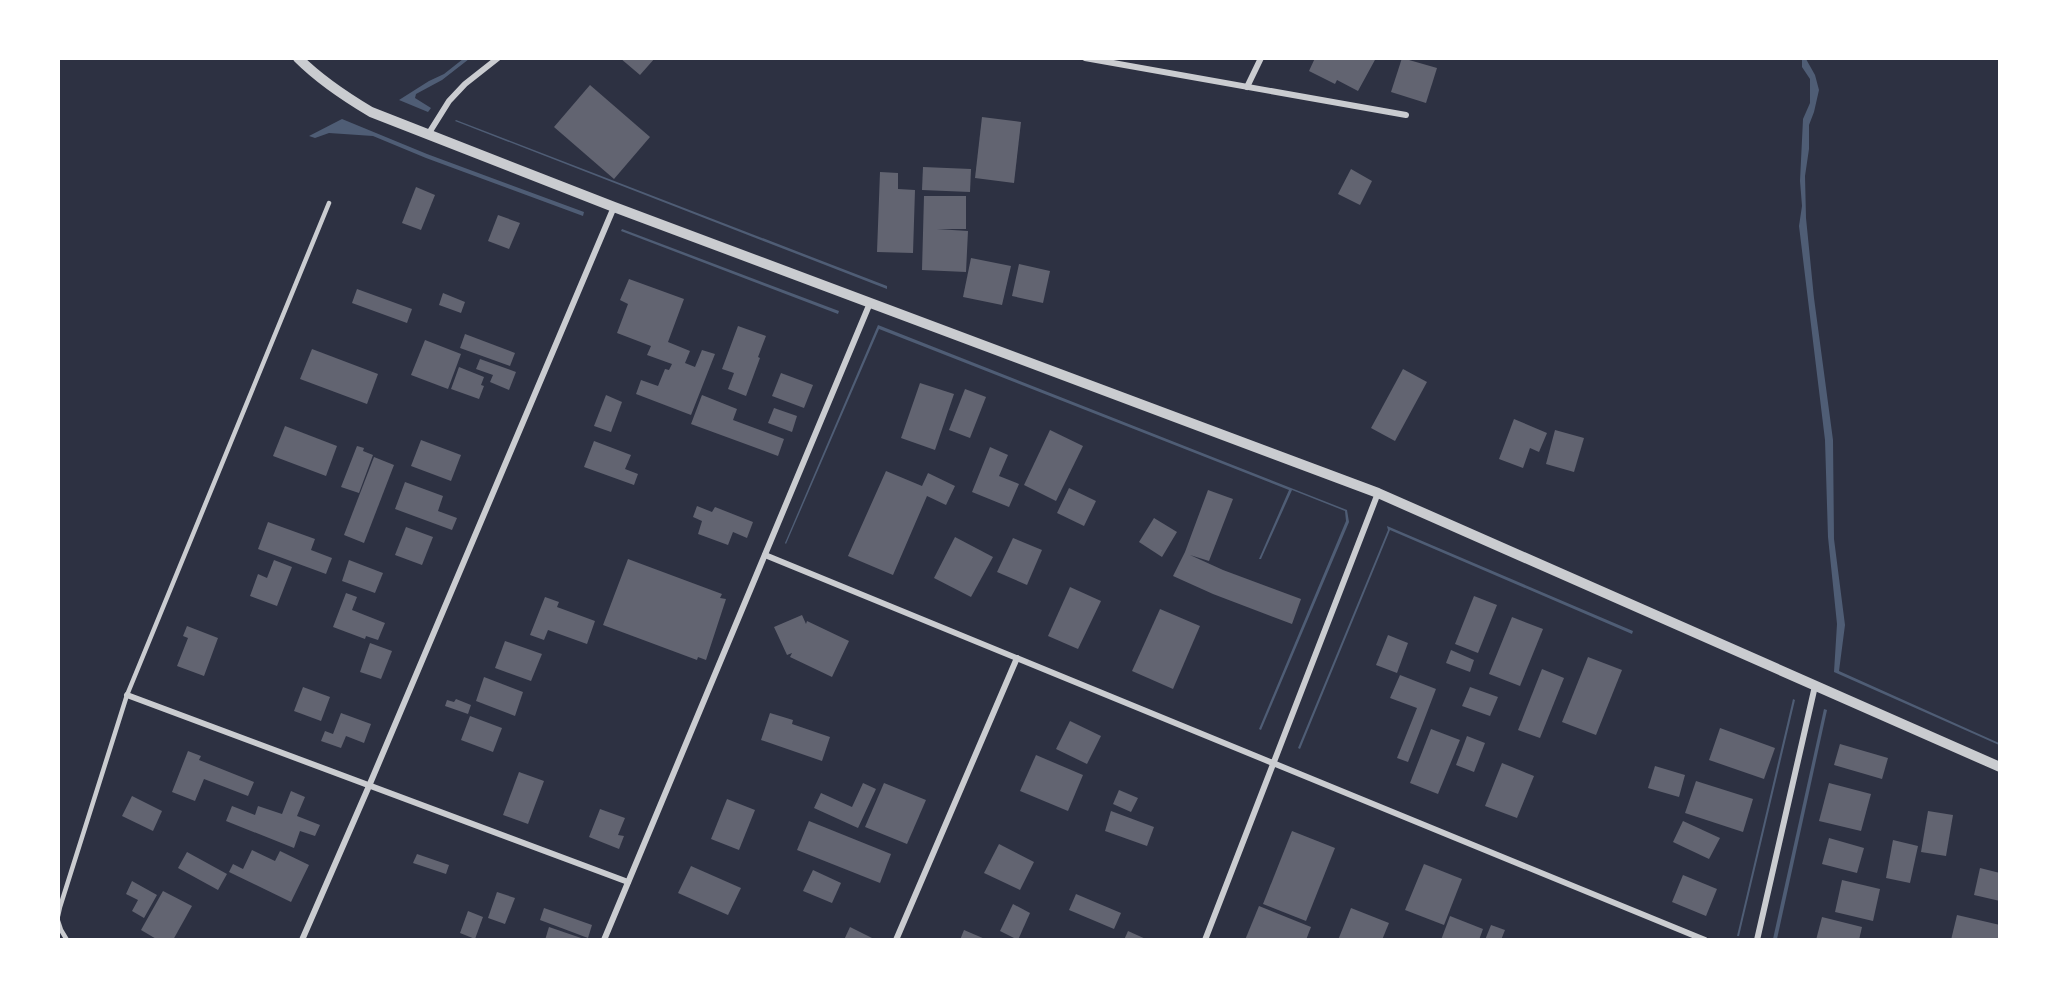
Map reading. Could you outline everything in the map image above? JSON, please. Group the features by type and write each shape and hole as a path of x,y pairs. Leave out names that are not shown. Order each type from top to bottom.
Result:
{"street":[{"path":"298,58 320,80 371,112 614,207 1378,493 2000,767"},
{"path":"429,133 448,102 465,84 498,58"},
{"path":"1085,58 1406,115"},
{"path":"1246,87 1261,58"},
{"path":"302,939 614,207"},
{"path":"604,939 870,303"},
{"path":"1205,939 1378,493"},
{"path":"765,555 1705,939"},
{"path":"896,939 1017,658"},
{"path":"1757,939 1815,686"},
{"path":"127,695 628,882"}],"lane":[{"path":"67,939 58,919 60,907 127,695 328,203"}],"water":[{"path":"463,59 469,59 442,80 416,94 415,98 431,108 428,112 399,100 444,74"},
{"path":"1802,59 1806,59 1815,75 1819,90 1809,125 1809,149 1805,176 1806,218 1833,440 1834,539 1845,625 1839,671 1999,743 1999,745 1834,672 1837,624 1828,537 1825,440 1799,226 1802,206 1800,181 1803,119 1810,103 1810,79 1802,67"},
{"path":"342,119 427,154 584,212 583,216 373,136 329,133 315,138 309,136"},
{"path":"455,121 887,286 887,289"},
{"path":"622,229 839,311 838,314 621,231"},
{"path":"878,325 1347,510 1349,522 1261,730 1259,729 1346,521 1345,511 1292,490 1261,559 1259,559 1289,490 879,329 785,543"},
{"path":"1387,526 1633,631 1632,634 1390,530 1300,749 1298,748 1388,530"},
{"path":"1793,699 1795,700 1739,936 1737,936"},
{"path":"1824,709 1827,710 1777,939 1773,939"}],"building":[{"path":"620,58 655,58 640,75"},
{"path":"1315,58 1376,58 1358,91 1337,80 1335,84 1309,71"},
{"path":"1402,58 1437,68 1426,103 1391,92"},
{"path":"590,85 650,137 614,179 554,127"},
{"path":"982,117 1021,122 1014,183 975,178"},
{"path":"923,167 971,169 970,192 922,190"},
{"path":"1351,169 1372,181 1360,205 1338,194"},
{"path":"880,172 898,173 898,189 915,190 913,253 877,252"},
{"path":"416,187 435,195 421,230 402,223"},
{"path":"924,196 966,196 966,229 937,229 968,231 966,272 922,270"},
{"path":"498,215 520,223 509,249 488,241"},
{"path":"971,258 1011,266 1002,305 963,297"},
{"path":"1019,264 1050,271 1043,303 1012,296"},
{"path":"629,279 684,299 668,342 690,351 685,363 695,367 702,350 715,354 691,415 636,394 641,380 658,386 665,369 669,370 672,364 647,355 651,346 617,333 628,304 620,300"},
{"path":"357,289 412,309 407,323 352,303"},
{"path":"443,293 465,302 461,313 439,305"},
{"path":"738,326 766,336 746,396 728,389 734,373 722,369"},
{"path":"465,334 515,353 510,366 460,348"},
{"path":"425,340 461,354 448,389 411,375"},
{"path":"312,349 378,374 367,404 300,379"},
{"path":"480,359 516,372 509,390 490,382 493,375 476,369"},
{"path":"459,367 484,377 481,385 484,386 479,399 451,389"},
{"path":"1403,369 1427,382 1395,441 1371,428"},
{"path":"781,373 813,385 804,408 772,396"},
{"path":"920,383 954,394 935,450 901,438"},
{"path":"965,389 986,397 970,438 949,430"},
{"path":"606,395 622,402 611,432 594,426"},
{"path":"702,395 737,409 733,420 784,439 778,456 691,424"},
{"path":"774,408 797,416 792,432 768,423"},
{"path":"1514,419 1547,433 1539,452 1530,448 1523,468 1499,459"},
{"path":"285,426 337,446 326,476 273,456"},
{"path":"1050,430 1083,446 1056,501 1024,485"},
{"path":"1555,430 1584,438 1574,472 1546,464"},
{"path":"421,440 461,455 451,481 411,466"},
{"path":"594,441 631,455 625,469 638,474 634,485 584,467"},
{"path":"357,446 373,455 359,493 341,487"},
{"path":"990,447 1008,455 999,476 1019,484 1009,507 972,492"},
{"path":"374,457 394,465 364,543 344,535"},
{"path":"886,471 922,486 928,473 955,486 946,505 927,496 893,575 848,556"},
{"path":"405,482 443,496 438,511 457,518 452,530 395,509"},
{"path":"1069,488 1096,501 1084,526 1057,513"},
{"path":"1208,490 1233,499 1209,561 1190,555 1301,599 1292,624 1173,576 1185,552"},
{"path":"697,506 712,512 715,507 753,522 747,538 733,532 728,545 698,534 702,521 693,517"},
{"path":"1154,518 1177,532 1162,557 1139,542"},
{"path":"268,522 315,539 311,550 332,558 326,574 258,549"},
{"path":"406,527 433,537 422,565 395,555"},
{"path":"955,537 993,557 971,597 934,578"},
{"path":"1013,538 1042,550 1027,585 997,572"},
{"path":"628,559 722,594 720,598 726,599 706,660 698,657 697,660 603,625"},
{"path":"274,560 292,567 277,606 250,596 258,574 267,578"},
{"path":"349,560 383,573 375,593 342,581"},
{"path":"1070,587 1101,601 1078,649 1048,636"},
{"path":"346,593 357,597 352,610 385,623 378,640 366,636 365,639 333,627"},
{"path":"1474,596 1497,605 1478,653 1455,644"},
{"path":"545,597 559,602 557,607 595,621 587,644 548,630 544,640 530,635"},
{"path":"1160,609 1200,626 1173,689 1132,671"},
{"path":"802,615 806,624 807,621 849,641 832,677 790,657 792,653 787,655 774,627"},
{"path":"1512,617 1543,629 1520,686 1489,674"},
{"path":"187,626 218,638 204,676 177,666 188,638 183,636"},
{"path":"1388,635 1408,643 1397,673 1376,665"},
{"path":"505,641 542,654 531,681 495,668"},
{"path":"370,643 392,651 381,679 360,672"},
{"path":"1451,650 1474,660 1470,672 1446,663"},
{"path":"1588,657 1622,670 1596,735 1562,722"},
{"path":"1542,669 1564,678 1540,738 1518,730"},
{"path":"1400,675 1436,689 1408,762 1397,758 1417,708 1390,698"},
{"path":"484,677 523,692 515,716 476,701"},
{"path":"303,687 330,697 321,721 294,711"},
{"path":"1470,687 1498,697 1490,716 1462,706"},
{"path":"456,699 471,705 468,714 445,706 447,700 454,702"},
{"path":"341,713 371,724 364,743 346,736 341,748 321,741 325,731 333,734"},
{"path":"770,713 793,720 792,724 830,737 822,761 761,740"},
{"path":"470,716 502,728 493,752 461,740"},
{"path":"1070,721 1101,736 1087,764 1056,749"},
{"path":"1720,728 1775,748 1764,779 1709,760"},
{"path":"1431,729 1460,740 1438,794 1410,783"},
{"path":"1467,736 1485,743 1474,772 1456,765"},
{"path":"1840,744 1888,758 1882,779 1834,765"},
{"path":"188,751 201,756 199,760 254,782 248,796 204,779 195,801 172,792"},
{"path":"1036,755 1083,775 1068,811 1020,791"},
{"path":"1502,763 1534,776 1517,818 1485,806"},
{"path":"1655,766 1685,775 1679,797 1648,788"},
{"path":"519,772 544,781 528,824 503,815"},
{"path":"1696,781 1753,799 1743,832 1685,813"},
{"path":"863,783 876,789 858,828 814,808 821,793 852,807"},
{"path":"884,783 926,800 907,844 865,827"},
{"path":"1829,783 1871,794 1861,831 1819,821"},
{"path":"1119,790 1138,798 1131,812 1113,804"},
{"path":"291,791 305,797 297,816 320,825 315,836 300,831 294,848 226,821 232,806 255,815 258,806 282,814"},
{"path":"132,796 162,811 153,831 122,816"},
{"path":"727,799 755,810 739,850 711,839"},
{"path":"600,809 625,818 618,835 624,836 619,849 589,837"},
{"path":"1111,811 1154,827 1147,846 1105,831"},
{"path":"1928,811 1953,815 1946,856 1921,852"},
{"path":"809,821 891,854 880,883 797,850"},
{"path":"1683,821 1720,838 1709,859 1673,842"},
{"path":"1292,831 1335,848 1306,921 1263,904"},
{"path":"1829,838 1864,848 1857,873 1822,864"},
{"path":"1893,840 1918,846 1910,883 1886,878"},
{"path":"999,844 1034,862 1020,890 984,873"},
{"path":"252,850 275,861 280,851 309,865 291,902 229,872 233,864 243,869"},
{"path":"187,852 227,874 218,890 178,868"},
{"path":"417,854 449,865 446,874 413,863"},
{"path":"1424,864 1462,879 1444,925 1405,910"},
{"path":"691,866 741,888 728,915 678,893"},
{"path":"1980,868 2000,873 2000,901 1974,895"},
{"path":"813,870 841,883 832,903 803,891"},
{"path":"1683,875 1717,889 1706,916 1672,902"},
{"path":"1842,880 1880,889 1873,921 1835,912"},
{"path":"132,881 157,895 144,918 132,911 138,900 126,894"},
{"path":"163,891 192,906 173,940 158,940 141,930"},
{"path":"497,892 515,898 505,924 488,918"},
{"path":"1076,894 1121,913 1114,929 1069,910"},
{"path":"1013,904 1030,913 1018,940 1000,931"},
{"path":"1259,906 1311,927 1306,940 1245,940"},
{"path":"544,908 592,925 588,938 540,920"},
{"path":"1351,908 1389,923 1382,940 1338,940"},
{"path":"468,911 483,917 475,939 460,933"},
{"path":"1957,915 2000,925 2000,940 1951,940"},
{"path":"1450,916 1483,929 1479,940 1441,940"},
{"path":"1822,917 1862,927 1859,940 1816,940"},
{"path":"1491,925 1505,930 1501,940 1485,940"},
{"path":"549,927 584,939 584,940 545,940"},
{"path":"850,927 876,940 844,940"},
{"path":"964,930 985,939 985,940 960,940"},
{"path":"1128,931 1148,940 1124,940"}]}
